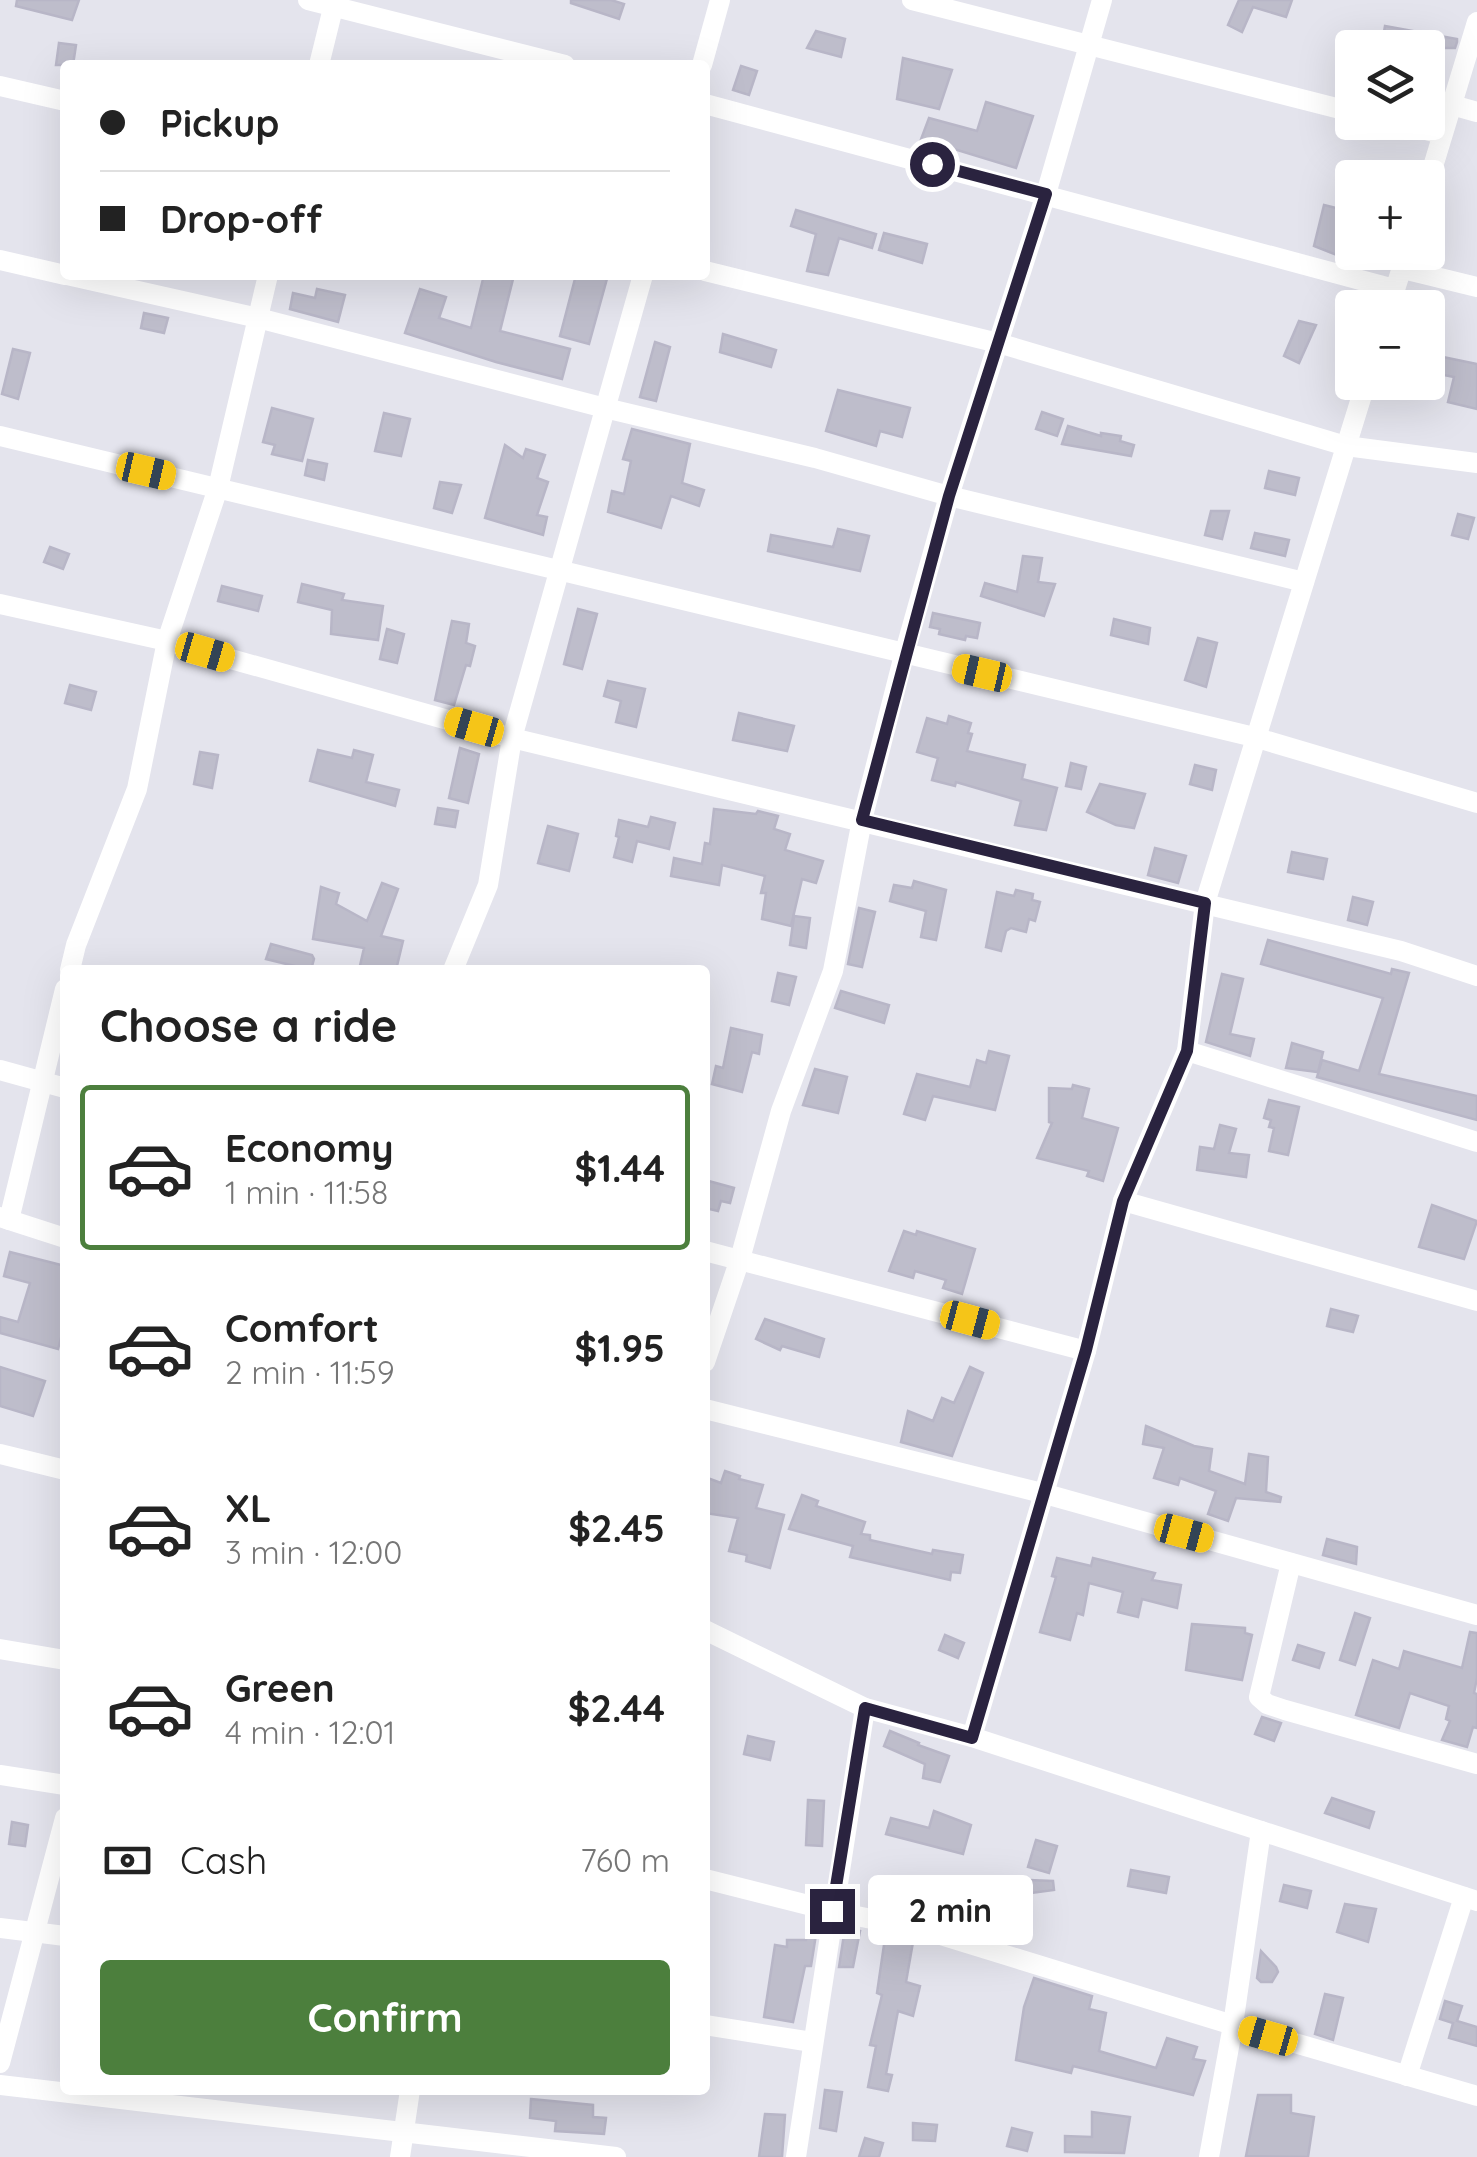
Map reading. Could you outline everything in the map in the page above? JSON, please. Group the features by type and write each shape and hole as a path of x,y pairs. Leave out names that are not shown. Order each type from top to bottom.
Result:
{"street":[{"path":"308,0 334,3 546,60"},
{"path":"703,60 720,0"},
{"path":"912,0 1335,108"},
{"path":"710,1347 740,1259 781,1111 833,970 862,820 904,655 1102,0"},
{"path":"320,60 334,3"},
{"path":"1445,125 1477,22"},
{"path":"0,86 60,100"},
{"path":"710,105 1046,194 1365,290"},
{"path":"1452,105 1477,112"},
{"path":"0,260 60,274"},
{"path":"1430,270 1477,287"},
{"path":"710,272 998,343 1346,446 1477,464"},
{"path":"88,280 258,318 816,458 949,496 1304,582"},
{"path":"71,965 137,789 167,641 218,488 267,280"},
{"path":"455,965 488,885 512,738 641,280"},
{"path":"972,1738 1086,1350 1123,1201 1187,1051 1205,903 1360,400"},
{"path":"0,436 1254,737 1477,804"},
{"path":"0,604 167,641 512,738 1401,950 1477,976"},
{"path":"60,1010 4,1218 60,1236"},
{"path":"1187,1051 1477,1142"},
{"path":"0,1070 60,1087"},
{"path":"1123,1201 1477,1301"},
{"path":"710,1251 1086,1350"},
{"path":"710,1410 1042,1493 1477,1614"},
{"path":"0,1454 60,1469"},
{"path":"1291,1563 1259,1697 1285,1710 1477,1764"},
{"path":"710,1632 865,1708 972,1738 1470,1900 1407,2076"},
{"path":"0,1650 60,1659"},
{"path":"796,2157 865,1708"},
{"path":"0,1775 60,1784"},
{"path":"1209,2157 1233,2026 1261,1832"},
{"path":"0,2063 60,1838"},
{"path":"710,1881 921,1929 1233,2026 1477,2096"},
{"path":"0,1928 60,1935"},
{"path":"710,2026 812,2042"},
{"path":"0,2084 60,2091"},
{"path":"91,2095 616,2157"},
{"path":"400,2157 409,2095"}],"building":[{"path":"17,0 79,0 72,20 16,6"},
{"path":"571,0 611,0 624,4 619,19"},
{"path":"1239,0 1292,0 1286,17 1253,7 1242,32 1228,25"},
{"path":"816,31 845,39 841,57 807,48"},
{"path":"1445,37 1457,39 1455,48 1445,48"},
{"path":"59,43 76,45 74,60 60,60 60,65 56,65"},
{"path":"903,58 952,70 939,109 897,99"},
{"path":"741,66 757,71 749,95 733,90"},
{"path":"986,102 1033,116 1016,168 920,142 929,118 977,131"},
{"path":"1324,205 1335,208 1335,254 1314,246"},
{"path":"796,210 876,234 872,248 839,238 828,275 807,271 816,234 791,226"},
{"path":"884,233 927,244 922,263 879,250"},
{"path":"483,280 513,280 500,331 570,349 562,379 405,333 420,289 446,297 439,318 471,328"},
{"path":"575,280 607,280 589,344 560,336"},
{"path":"317,289 345,295 338,322 290,309 293,293 315,298"},
{"path":"144,313 168,318 164,333 141,328"},
{"path":"1299,321 1316,325 1299,363 1284,356"},
{"path":"723,334 776,350 771,367 720,352"},
{"path":"655,342 670,347 656,401 640,397"},
{"path":"13,349 30,353 18,399 2,394"},
{"path":"1445,357 1477,364 1477,409 1448,402 1454,377 1445,375"},
{"path":"838,390 910,408 902,437 880,431 876,446 826,431"},
{"path":"272,408 313,419 302,461 272,454 275,445 263,442"},
{"path":"1042,412 1063,419 1057,436 1036,429"},
{"path":"384,413 410,419 401,456 375,451"},
{"path":"1068,426 1101,436 1121,436 1120,441 1134,445 1131,456 1062,444"},
{"path":"632,429 690,444 682,483 704,490 699,506 671,496 661,528 608,512 612,491 624,494 631,461 623,459"},
{"path":"505,445 523,458 526,449 545,455 537,478 548,482 537,515 547,517 543,535 485,518"},
{"path":"308,460 327,464 324,480 305,475"},
{"path":"1269,471 1299,478 1295,495 1265,488"},
{"path":"440,482 461,485 452,513 434,508"},
{"path":"1211,511 1229,511 1222,539 1205,535"},
{"path":"1458,514 1474,518 1468,539 1452,535"},
{"path":"838,529 869,536 860,571 768,551 771,535 833,547"},
{"path":"1255,533 1289,540 1285,556 1251,548"},
{"path":"50,547 69,554 63,569 44,562"},
{"path":"1023,556 1042,558 1038,582 1055,584 1044,616 981,596 985,583 1017,592"},
{"path":"302,584 344,594 342,600 383,606 378,640 331,634 332,610 298,602"},
{"path":"222,586 262,596 258,611 218,601"},
{"path":"578,609 597,614 582,669 564,664"},
{"path":"933,613 980,623 977,638 966,636 965,640 939,634 940,629 930,627"},
{"path":"1114,619 1150,628 1148,644 1111,635"},
{"path":"452,621 469,624 466,643 475,646 454,705 435,700"},
{"path":"387,629 404,634 397,663 380,659"},
{"path":"1198,638 1217,643 1206,687 1185,680"},
{"path":"608,681 645,689 636,727 616,722 621,701 604,696"},
{"path":"70,685 96,692 91,710 65,703"},
{"path":"739,713 794,726 787,751 733,740"},
{"path":"949,716 971,723 967,751 1025,765 1022,779 1057,788 1046,830 1015,825 1021,801 956,782 955,786 932,780 938,758 917,752 927,718 947,724"},
{"path":"460,748 479,754 468,803 449,798"},
{"path":"318,750 352,758 354,750 373,755 366,782 399,790 395,806 310,781"},
{"path":"200,752 218,755 212,788 194,784"},
{"path":"1071,763 1086,767 1081,789 1066,786"},
{"path":"1195,765 1216,770 1212,790 1190,784"},
{"path":"1100,784 1145,794 1134,828 1087,812"},
{"path":"438,808 458,811 455,827 435,824"},
{"path":"714,809 778,816 774,829 790,834 785,850 823,861 816,883 802,879 791,926 762,919 765,876 722,865 719,885 671,876 674,858 702,864 705,843 710,844"},
{"path":"651,817 675,823 669,849 637,841 632,862 614,857 619,820 648,827"},
{"path":"548,826 578,834 569,871 538,863"},
{"path":"1155,848 1186,856 1178,883 1148,875"},
{"path":"1292,852 1327,859 1323,879 1288,872"},
{"path":"914,881 946,890 936,940 921,937 926,911 890,901 894,885 912,888"},
{"path":"382,883 398,889 381,936 403,941 397,965 360,965 364,948 313,939 321,887 339,893 336,904 367,921"},
{"path":"1016,890 1033,894 1032,900 1040,902 1035,921 1029,919 1026,932 1011,928 1006,931 1001,951 986,947 997,892 1014,896"},
{"path":"1353,897 1373,902 1367,925 1348,920"},
{"path":"859,908 875,912 862,967 848,964"},
{"path":"794,916 810,918 806,948 790,945"},
{"path":"1268,940 1391,974 1392,969 1409,973 1379,1074 1477,1096 1477,1120 1317,1077 1322,1060 1359,1071 1383,998 1261,964"},
{"path":"271,944 312,955 314,959 312,965 291,965 266,959"},
{"path":"778,973 796,977 789,1005 772,1001"},
{"path":"1222,974 1243,979 1230,1034 1254,1039 1250,1056 1206,1042"},
{"path":"841,991 889,1005 884,1023 835,1008"},
{"path":"731,1028 762,1035 759,1054 752,1052 742,1092 712,1084 716,1066 723,1068"},
{"path":"1292,1043 1323,1052 1318,1072 1286,1068"},
{"path":"989,1051 1009,1056 995,1110 933,1096 925,1120 904,1114 917,1074 970,1087 977,1060 986,1063"},
{"path":"815,1069 847,1077 838,1113 803,1105"},
{"path":"1073,1085 1089,1089 1082,1118 1118,1128 1103,1181 1087,1176 1089,1171 1037,1158 1052,1123 1049,1088 1072,1089"},
{"path":"1269,1100 1299,1107 1288,1155 1269,1151 1274,1128 1269,1127 1271,1120 1264,1118"},
{"path":"1220,1125 1236,1129 1229,1153 1249,1155 1246,1177 1197,1170 1200,1147 1214,1149"},
{"path":"710,1181 734,1188 730,1203 721,1201 718,1211 710,1209"},
{"path":"1432,1205 1477,1221 1464,1259 1419,1247"},
{"path":"904,1231 916,1235 917,1231 975,1249 962,1294 943,1288 946,1280 915,1271 913,1278 889,1271"},
{"path":"10,1252 60,1265 58,1349 0,1333 0,1317 18,1322 30,1283 4,1276"},
{"path":"1331,1309 1358,1316 1353,1332 1327,1326"},
{"path":"765,1319 824,1339 819,1357 782,1346 780,1350 756,1339"},
{"path":"0,1367 45,1381 33,1416 0,1406"},
{"path":"970,1367 983,1373 952,1456 901,1442 908,1411 933,1421 942,1398 954,1403"},
{"path":"1146,1426 1194,1446 1212,1449 1209,1471 1245,1484 1249,1454 1268,1457 1266,1492 1281,1497 1280,1502 1236,1498 1228,1521 1208,1514 1216,1491 1180,1478 1178,1485 1154,1478 1164,1448 1143,1444"},
{"path":"725,1471 763,1485 756,1508 784,1515 770,1568 746,1561 747,1555 729,1551 738,1518 710,1514 710,1479 721,1483"},
{"path":"802,1495 818,1501 816,1506 865,1522 861,1534 870,1535 870,1540 932,1554 933,1550 963,1555 960,1573 951,1572 950,1580 850,1557 853,1546 789,1529"},
{"path":"1327,1539 1357,1547 1356,1564 1323,1555"},
{"path":"1057,1558 1091,1566 1093,1558 1155,1573 1152,1580 1181,1585 1177,1608 1142,1599 1138,1617 1118,1612 1123,1592 1089,1583 1083,1615 1077,1613 1070,1640 1040,1632 1056,1577 1052,1576"},
{"path":"1355,1613 1370,1618 1355,1665 1340,1660"},
{"path":"1192,1624 1245,1628 1245,1633 1252,1635 1242,1680 1186,1670"},
{"path":"1470,1632 1477,1633 1477,1728 1473,1727 1467,1747 1442,1740 1450,1721 1446,1719 1449,1706 1410,1693 1399,1728 1356,1715 1373,1660 1399,1669 1404,1651 1462,1668"},
{"path":"945,1635 964,1643 958,1658 939,1650"},
{"path":"1298,1645 1324,1653 1319,1668 1293,1660"},
{"path":"1262,1717 1281,1723 1274,1741 1255,1734"},
{"path":"890,1731 949,1756 940,1782 923,1778 925,1764 884,1746"},
{"path":"748,1736 774,1742 770,1760 744,1754"},
{"path":"1332,1798 1374,1812 1369,1828 1325,1813"},
{"path":"808,1800 824,1801 822,1846 806,1845"},
{"path":"934,1811 971,1825 963,1854 886,1834 891,1818 929,1828"},
{"path":"12,1822 28,1825 25,1846 9,1844"},
{"path":"1036,1840 1057,1846 1049,1873 1028,1867"},
{"path":"1131,1870 1169,1877 1166,1893 1128,1886"},
{"path":"1005,1879 1053,1881 1054,1890 1008,1896"},
{"path":"1284,1885 1311,1891 1307,1908 1280,1901"},
{"path":"1345,1904 1376,1909 1368,1942 1337,1932"},
{"path":"810,1920 818,1922 811,1966 805,1966 793,2022 764,2017 775,1945 787,1947 787,1940 806,1940"},
{"path":"845,1928 860,1931 853,1967 839,1967"},
{"path":"885,1938 913,1942 906,1982 920,1986 913,2016 898,2011 886,2074 892,2075 888,2091 868,2087 876,2046 870,2045 882,1995 877,1993"},
{"path":"1261,1951 1278,1972 1272,1982 1257,1978"},
{"path":"1034,1978 1092,1996 1089,2009 1106,2013 1099,2051 1156,2068 1167,2038 1197,2047 1193,2059 1205,2061 1193,2095 1073,2066 1071,2073 1016,2060 1024,2007"},
{"path":"1325,1994 1343,1998 1333,2040 1315,2034"},
{"path":"1445,2001 1462,2006 1457,2021 1477,2027 1477,2046 1449,2038 1453,2023 1440,2019"},
{"path":"825,2090 842,2092 836,2131 820,2128"},
{"path":"1258,2095 1291,2095 1291,2113 1314,2117 1308,2157 1246,2156"},
{"path":"531,2099 593,2105 593,2117 606,2118 604,2134 555,2131 556,2121 530,2118"},
{"path":"1092,2112 1130,2117 1124,2153 1065,2152 1065,2136 1092,2137"},
{"path":"765,2114 785,2115 782,2157 759,2157"},
{"path":"913,2123 937,2125 935,2141 913,2140"},
{"path":"1012,2128 1032,2133 1027,2151 1007,2146"},
{"path":"865,2138 883,2143 879,2157 859,2157"}],"route":[{"path":"832,1911 865,1708 972,1738 1086,1350 1123,1201 1187,1051 1205,903 862,820 949,496 1046,194 932,164"}]}
